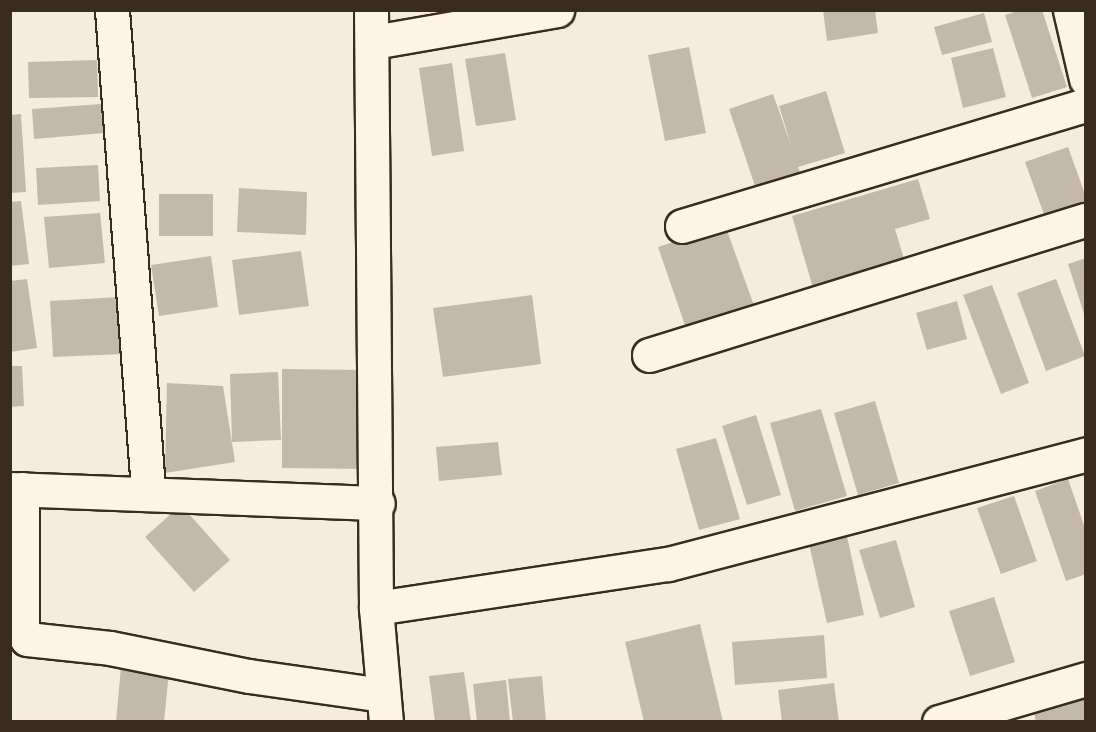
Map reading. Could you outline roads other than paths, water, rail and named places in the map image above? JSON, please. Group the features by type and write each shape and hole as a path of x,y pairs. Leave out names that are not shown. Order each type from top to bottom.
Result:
{"street":[{"path":"112,10 148,493"},
{"path":"371,10 374,42 378,503 376,608 384,708 131,651 27,639 22,628 16,489 378,503"},
{"path":"374,42 557,10"},
{"path":"1070,10 1086,79"},
{"path":"682,226 1086,105"},
{"path":"649,355 1086,220"},
{"path":"376,608 668,564 1086,454"},
{"path":"939,722 1086,679"}]}
